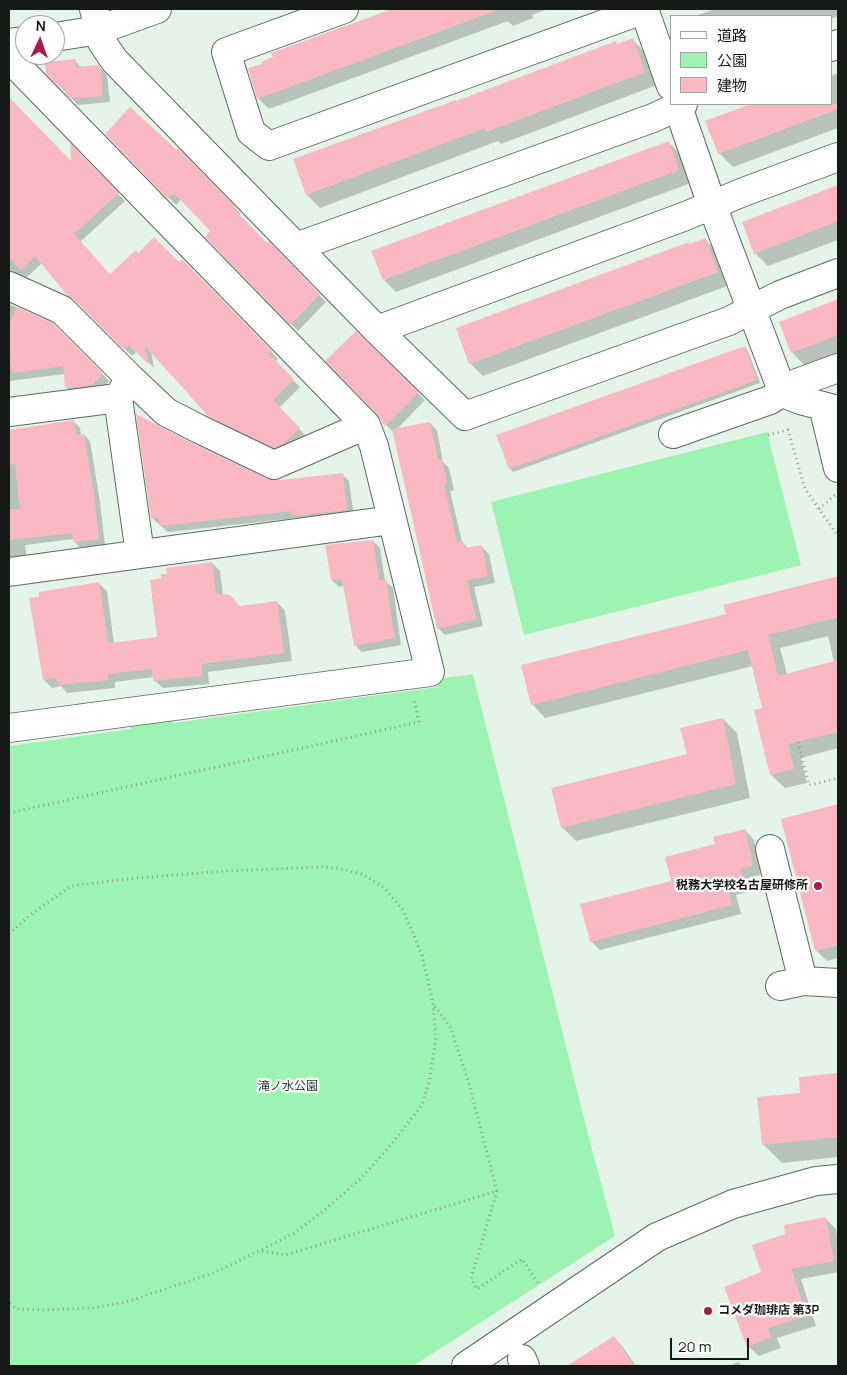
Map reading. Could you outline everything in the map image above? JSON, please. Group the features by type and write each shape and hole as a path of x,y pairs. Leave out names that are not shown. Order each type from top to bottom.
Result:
{"street":[{"path":"65,33 96,20 156,9"},
{"path":"344,9 226,52 251,132 269,146 644,9 670,81"},
{"path":"96,20 102,42 114,60 377,330 465,416 729,322 780,295 838,273"},
{"path":"9,58 366,425 374,446 430,672 9,728"},
{"path":"296,247 653,118 670,105"},
{"path":"679,105 712,205 783,393"},
{"path":"377,330 838,157"},
{"path":"9,286 62,310 124,388 199,430 274,465 366,425"},
{"path":"673,434 770,400 797,383 838,368"},
{"path":"9,412 124,388"},
{"path":"124,388 140,554"},
{"path":"783,393 831,408 838,468"},
{"path":"9,572 392,520"},
{"path":"770,849 791,983 838,983"},
{"path":"466,1366 508,1360 657,1237 733,1204 816,1181 838,1179"}],"path":[{"path":"768,435 788,430 805,489 838,536"},
{"path":"819,508 835,494"},
{"path":"9,813 419,722 413,698"},
{"path":"798,742 809,785 838,778"},
{"path":"9,934 30,915 71,886 136,878 226,871 321,866 338,868 362,874 384,888 403,910 422,955 433,1004 436,1037 430,1078 422,1105 385,1152 360,1179 293,1234 216,1272 126,1302 92,1308 44,1310 17,1309 9,1303"},
{"path":"433,1004 450,1026 469,1084 497,1191 471,1279 477,1289 522,1259 543,1291"},
{"path":"261,1251 285,1255 497,1191"}],"green space":[{"path":"767,432 801,565 524,635 491,502"},
{"name":"滝ノ水公園","path":"473,674 615,1236 413,1366 9,1366 9,746 131,729 130,721 172,716 173,723 438,687 437,679"}],"building":[{"path":"392,9 494,9 495,11 257,99 248,68 262,64 261,62 273,57 271,53"},
{"path":"633,38 645,72 486,132 485,128 306,195 293,159 616,41 617,44"},
{"path":"76,59 76,67 99,65 103,96 70,98 66,94 65,87 60,88 46,74 45,65 65,65 65,60"},
{"path":"9,97 71,161 70,143 119,193 74,234 110,274 136,250 138,253 154,237 179,262 182,259 272,351 269,354 294,379 273,400 300,428 284,443 274,448 209,417 145,346 148,364 129,345 124,350 67,295 35,256 21,270 9,257"},
{"path":"838,104 838,109 718,154 705,121 748,105"},
{"path":"130,107 177,150 178,148 235,206 233,208 267,243 269,241 320,294 290,325 205,237 210,231 174,193 168,199 105,134"},
{"path":"669,141 679,170 383,280 371,251"},
{"path":"838,185 838,221 754,254 742,222"},
{"path":"706,238 718,272 469,364 456,328 689,242 689,244"},
{"path":"838,299 838,335 791,353 779,322"},
{"path":"17,307 53,323 103,373 92,385 65,388 63,366 12,373 9,326"},
{"path":"356,331 419,392 385,426 377,414 325,361"},
{"path":"745,346 757,380 509,469 496,435"},
{"path":"136,414 268,479 281,480 343,473 347,510 292,516 291,511 160,526 158,518 151,519"},
{"path":"74,420 76,435 84,434 99,539 73,542 72,533 9,540 9,510 20,509 15,464 9,465 9,430"},
{"path":"430,422 438,460 442,459 447,483 444,484 457,543 463,541 465,548 482,545 488,576 467,580 476,619 437,629 392,429"},
{"path":"373,540 379,580 387,580 395,638 354,646 342,579 331,580 325,545"},
{"path":"212,562 216,593 230,595 240,606 277,601 284,653 201,664 202,676 153,681 152,669 107,674 108,680 82,683 58,685 57,678 43,680 29,598 39,597 39,592 99,582 108,642 157,637 150,580 161,578 161,574 167,574 166,568"},
{"path":"838,576 838,617 768,635 778,676 838,660 838,732 788,744 794,769 770,775 754,710 762,708 748,650 531,705 521,665 726,614 723,605"},
{"path":"723,718 736,784 561,828 551,788 687,754 680,728"},
{"name":"税務大学校名古屋研修所","path":"838,804 838,945 815,951 781,819"},
{"path":"745,829 753,866 740,868 744,881 727,885 732,905 590,942 580,904 671,881 665,857 715,844 713,837"},
{"path":"838,1073 838,1137 762,1145 757,1097 800,1093 799,1077"},
{"path":"826,1217 834,1261 791,1269 807,1316 768,1328 771,1337 747,1347 724,1287 761,1272 752,1245 785,1234 784,1225"},
{"path":"614,1336 634,1366 567,1366"}],"place":[{"name":"税務大学校名古屋研修所","path":"818,886"},
{"name":"コメダ珈琲店 第3P","path":"708,1311"}]}
